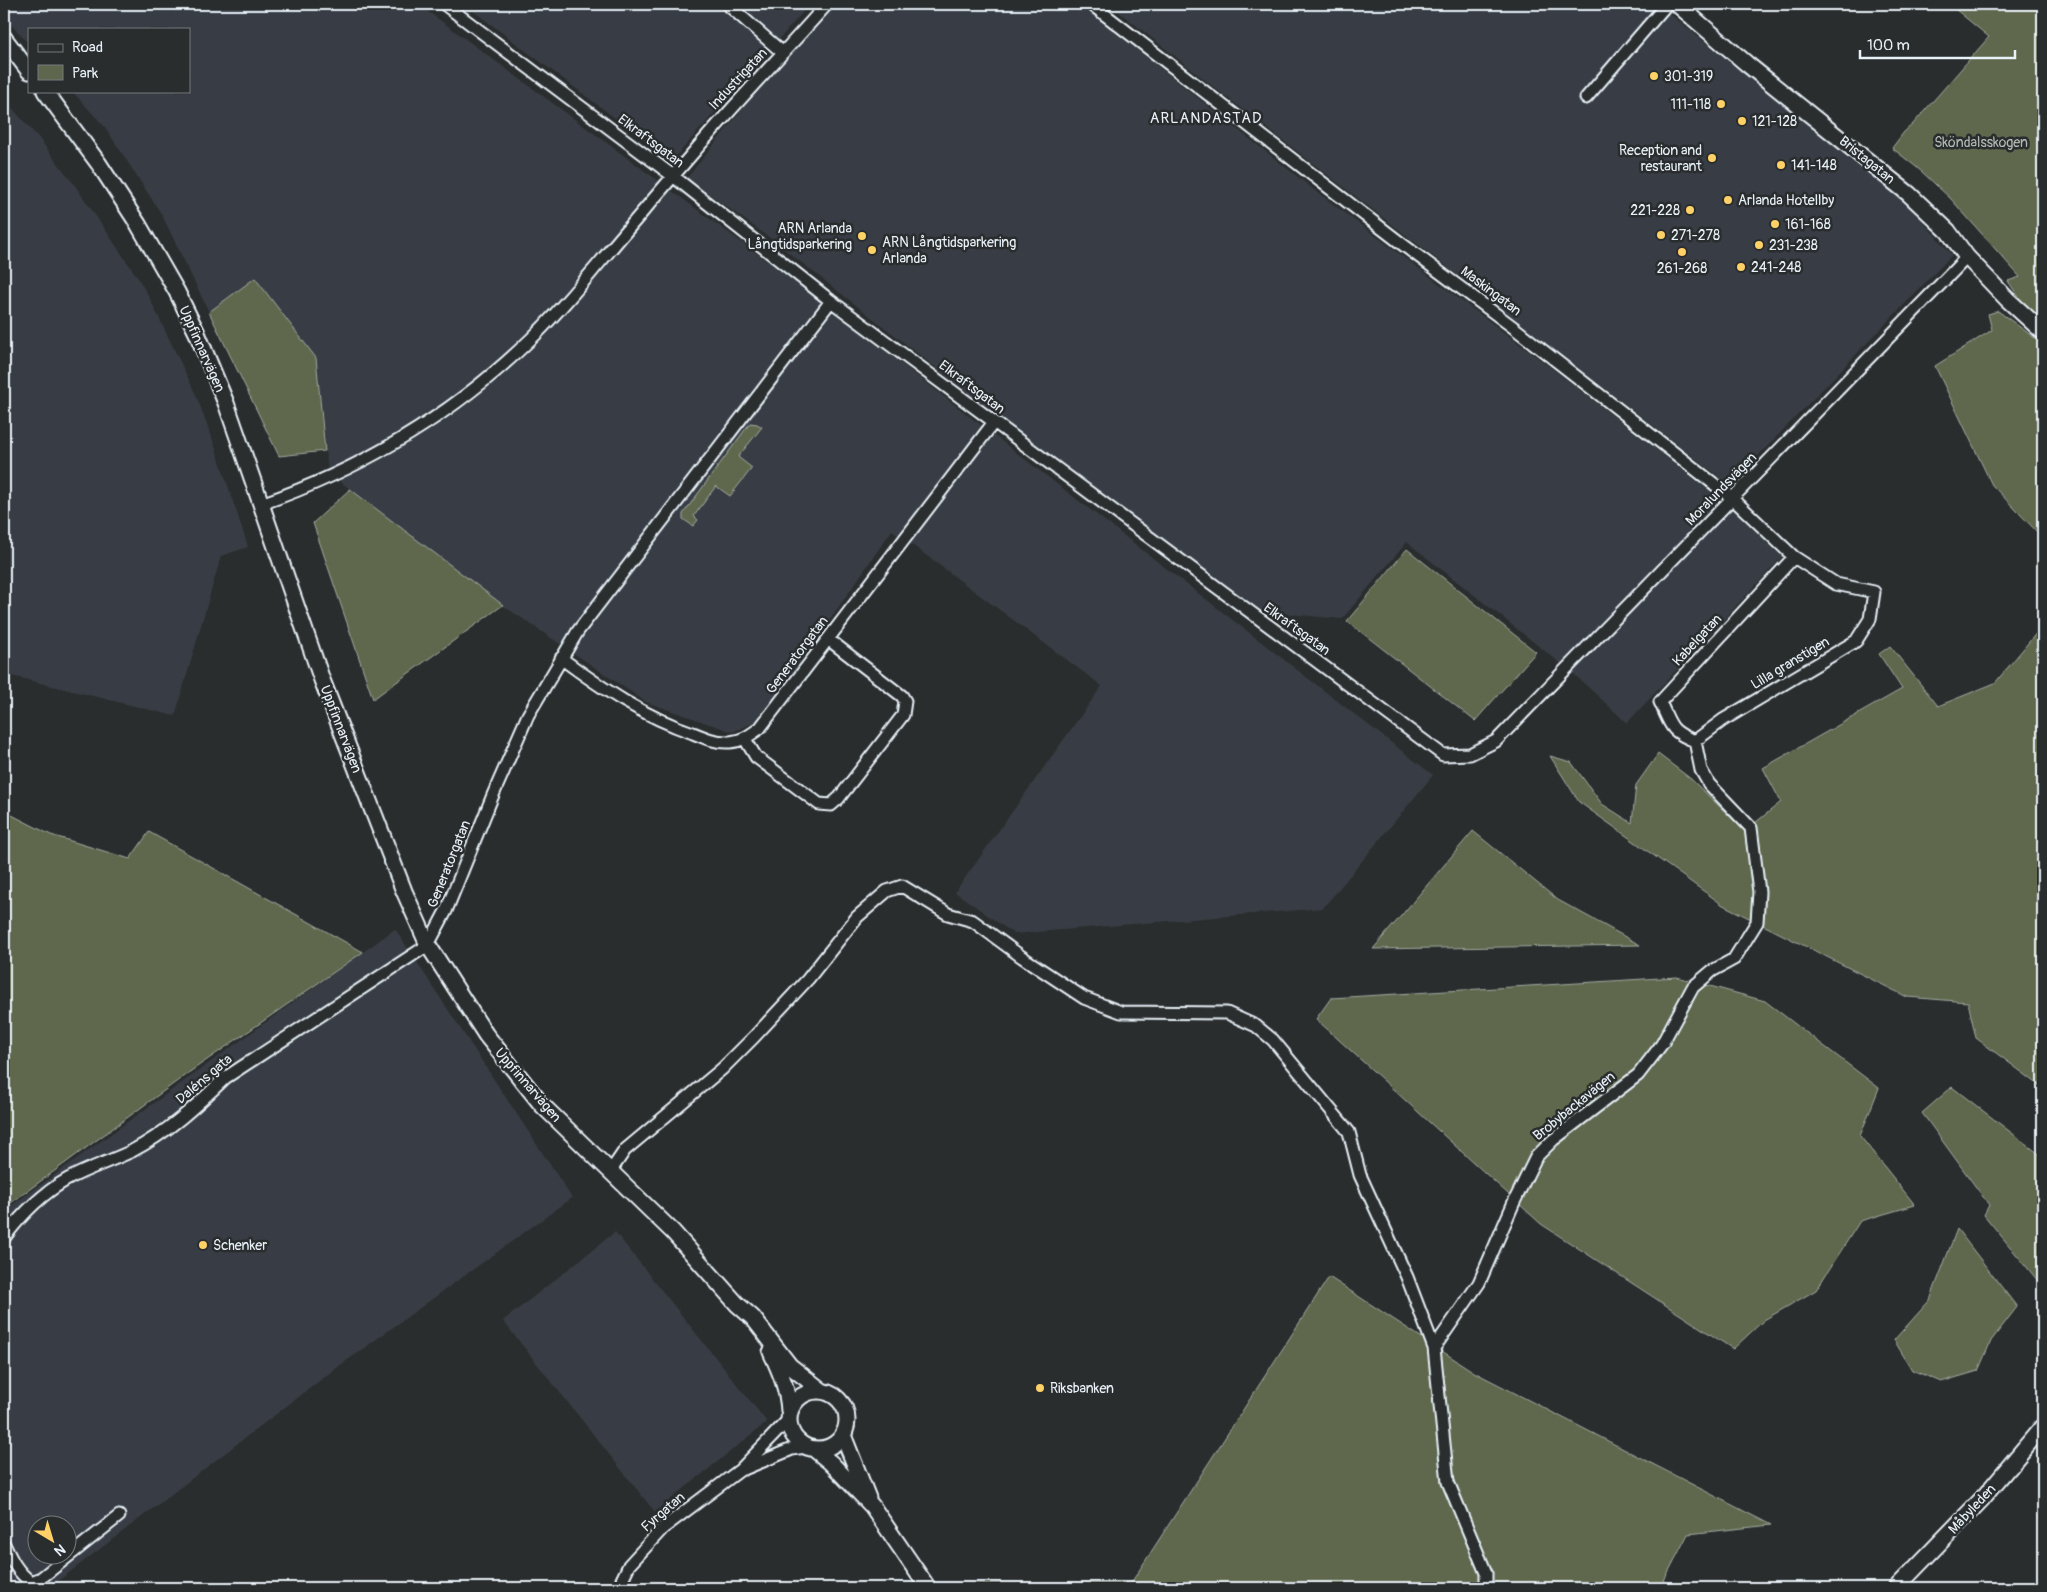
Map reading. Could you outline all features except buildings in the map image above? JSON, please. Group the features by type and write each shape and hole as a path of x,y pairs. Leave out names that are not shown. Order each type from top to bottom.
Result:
{"street":[{"name":"Elkraftsgatan","path":"444,4 673,176 831,301 1443,755 1470,754 1496,741"},
{"path":"727,4 783,53"},
{"name":"Industrigatan","path":"261,504 304,489 356,465 406,437 450,407 491,375 531,338 567,300 714,128 826,4"},
{"name":"Maskingatan","path":"1092,4 1402,244 1513,327 1732,498 1794,557 1836,584 1874,592"},
{"path":"1586,98 1667,4"},
{"name":"Bristagatan","path":"1677,4 1747,64 1909,194 1948,231 1967,257 2007,299 2043,332"},
{"path":"4,41 28,70"},
{"name":"Uppfinnarvägen","path":"46,92 104,172 138,224 177,292 217,380 322,680 401,883 428,945 486,1035 542,1105 667,1226 737,1304 753,1318 790,1366 822,1391"},
{"name":"Moralundsvägen","path":"1496,741 1967,257"},
{"name":"Generatorgatan","path":"428,945 437,931 452,898 512,748 528,715 561,658 578,631 624,570 831,301"},
{"name":"Generatorgatan","path":"745,739 760,728 994,422"},
{"name":"Kabelgatan","path":"1695,741 1678,734 1671,726 1660,702 1794,557"},
{"name":"Lilla granstigen","path":"1695,741 1723,720 1856,641 1870,619 1874,592"},
{"path":"561,658 624,703 649,716 712,740 729,742 745,739 756,757 820,804 831,805 839,798 903,715 905,701 902,696 828,639"},
{"name":"Brobybackavägen","path":"1434,1348 1479,1283 1536,1157 1553,1140 1638,1075 1662,1044 1693,987 1712,971 1734,958 1757,922 1759,892 1751,828 1709,784 1701,770 1695,741"},
{"path":"610,1172 625,1150 722,1068 754,1037 808,979 857,917 887,891 902,886 948,914 973,921 1022,957 1084,998 1120,1012 1227,1013 1256,1026 1273,1040 1349,1132 1360,1175 1406,1277 1434,1348 1448,1482 1486,1573 1486,1588"},
{"name":"Daléns gata","path":"4,1238 18,1219 41,1198 68,1179 132,1151 166,1130 199,1103 225,1078 428,945"},
{"name":"Uppfinnarvägen","path":"737,1304 781,1372 788,1398 789,1415"},
{"path":"810,1448 825,1448 835,1444 843,1435 847,1424 844,1408 833,1395 822,1391 811,1392 800,1397 789,1415 794,1438 831,1463 872,1506 928,1588"},
{"name":"Fyrgatan","path":"618,1588 629,1565 663,1528 740,1470 789,1415"},
{"name":"Måbyleden","path":"1896,1588 1982,1499 2043,1426"},
{"path":"843,1435 872,1506"},
{"name":"Fyrgatan","path":"740,1470 792,1449 810,1448"},
{"path":"22,1576 31,1582 41,1578 119,1516"},
{"path":"4,1544 14,1566 31,1588"}],"shaded area":[{"path":"4,4 418,4 805,289 1433,775 1323,908 1014,934 955,892 1102,686 892,530 761,719 733,732 646,702 486,594 328,472 316,358 255,279 209,312 162,215 105,127 73,92 190,92 190,28 28,28 28,43 4,17"},
{"path":"464,4 810,4 672,161"},
{"path":"834,4 1079,4 1317,192 1554,370 1730,507 1782,557 1627,723 1574,674 1407,542 1342,619 1249,610 1131,514 1002,419 766,235 687,178 785,56"},
{"path":"1109,4 1657,4 1905,201 1952,255 1730,485"},
{"path":"4,99 37,136 74,184 148,295 196,395 248,547 221,556 175,716 4,674"},
{"path":"395,929 572,1198 331,1372 49,1588 4,1588 4,1211"},
{"path":"615,1232 767,1422 655,1512 503,1321"}],"green space":[{"name":"Sköndalsskogen","path":"1949,4 2043,4 2043,319 2026,308 2008,281 2020,277 1951,199 1920,170 1892,148 1989,37"},
{"path":"255,278 316,358 325,451 279,456 209,312"},
{"path":"1998,311 2043,344 2043,538 1992,485 1935,366 1992,330 1988,314"},
{"path":"750,423 762,427 738,457 752,468 730,496 716,486 694,516 698,520 693,526 683,519 683,514"},
{"path":"350,489 503,605 373,699 313,523"},
{"path":"1407,549 1536,652 1475,721 1347,621"},
{"path":"2043,625 2043,1088 1976,1038 1968,1002 1907,997 1723,905 1579,802 1550,756 1571,762 1602,804 1632,823 1636,785 1658,754 1691,779 1745,831 1781,802 1763,768 1902,689 1879,654 1890,646 1938,706 1995,683"},
{"path":"4,811 51,835 130,859 149,832 363,952 191,1071 4,1208"},
{"path":"1473,831 1558,900 1640,945 1373,949"},
{"path":"1677,977 1765,1001 1879,1088 1860,1136 1915,1205 1860,1221 1816,1290 1764,1320 1733,1349 1541,1224 1316,1019 1331,998"},
{"path":"1952,1087 2043,1157 2043,1287 1984,1215 1989,1205 1922,1113"},
{"path":"1957,1229 2017,1307 1991,1341 1978,1371 1941,1382 1912,1370 1894,1340 1930,1300"},
{"path":"1329,1277 1474,1372 1771,1525 1688,1534 1660,1588 970,1588 972,1584 1131,1583"}],"place":[{"name":"301-319","path":"1654,76"},
{"name":"111-118","path":"1721,104"},
{"name":"121-128","path":"1742,121"},
{"name":"Reception and restaurant","path":"1712,158"},
{"name":"141-148","path":"1781,165"},
{"name":"Arlanda Hotellby","path":"1728,200"},
{"name":"221-228","path":"1690,210"},
{"name":"161-168","path":"1775,224"},
{"name":"271-278","path":"1661,235"},
{"name":"ARN Arlanda Långtidsparkering","path":"862,236"},
{"name":"231-238","path":"1759,245"},
{"name":"ARN Långtidsparkering Arlanda","path":"872,250"},
{"name":"261-268","path":"1682,252"},
{"name":"241-248","path":"1741,267"},
{"name":"Schenker","path":"203,1245"},
{"name":"Riksbanken","path":"1040,1388"}],"district":[{"name":"ARLANDASTAD","path":"1206,118"}]}
